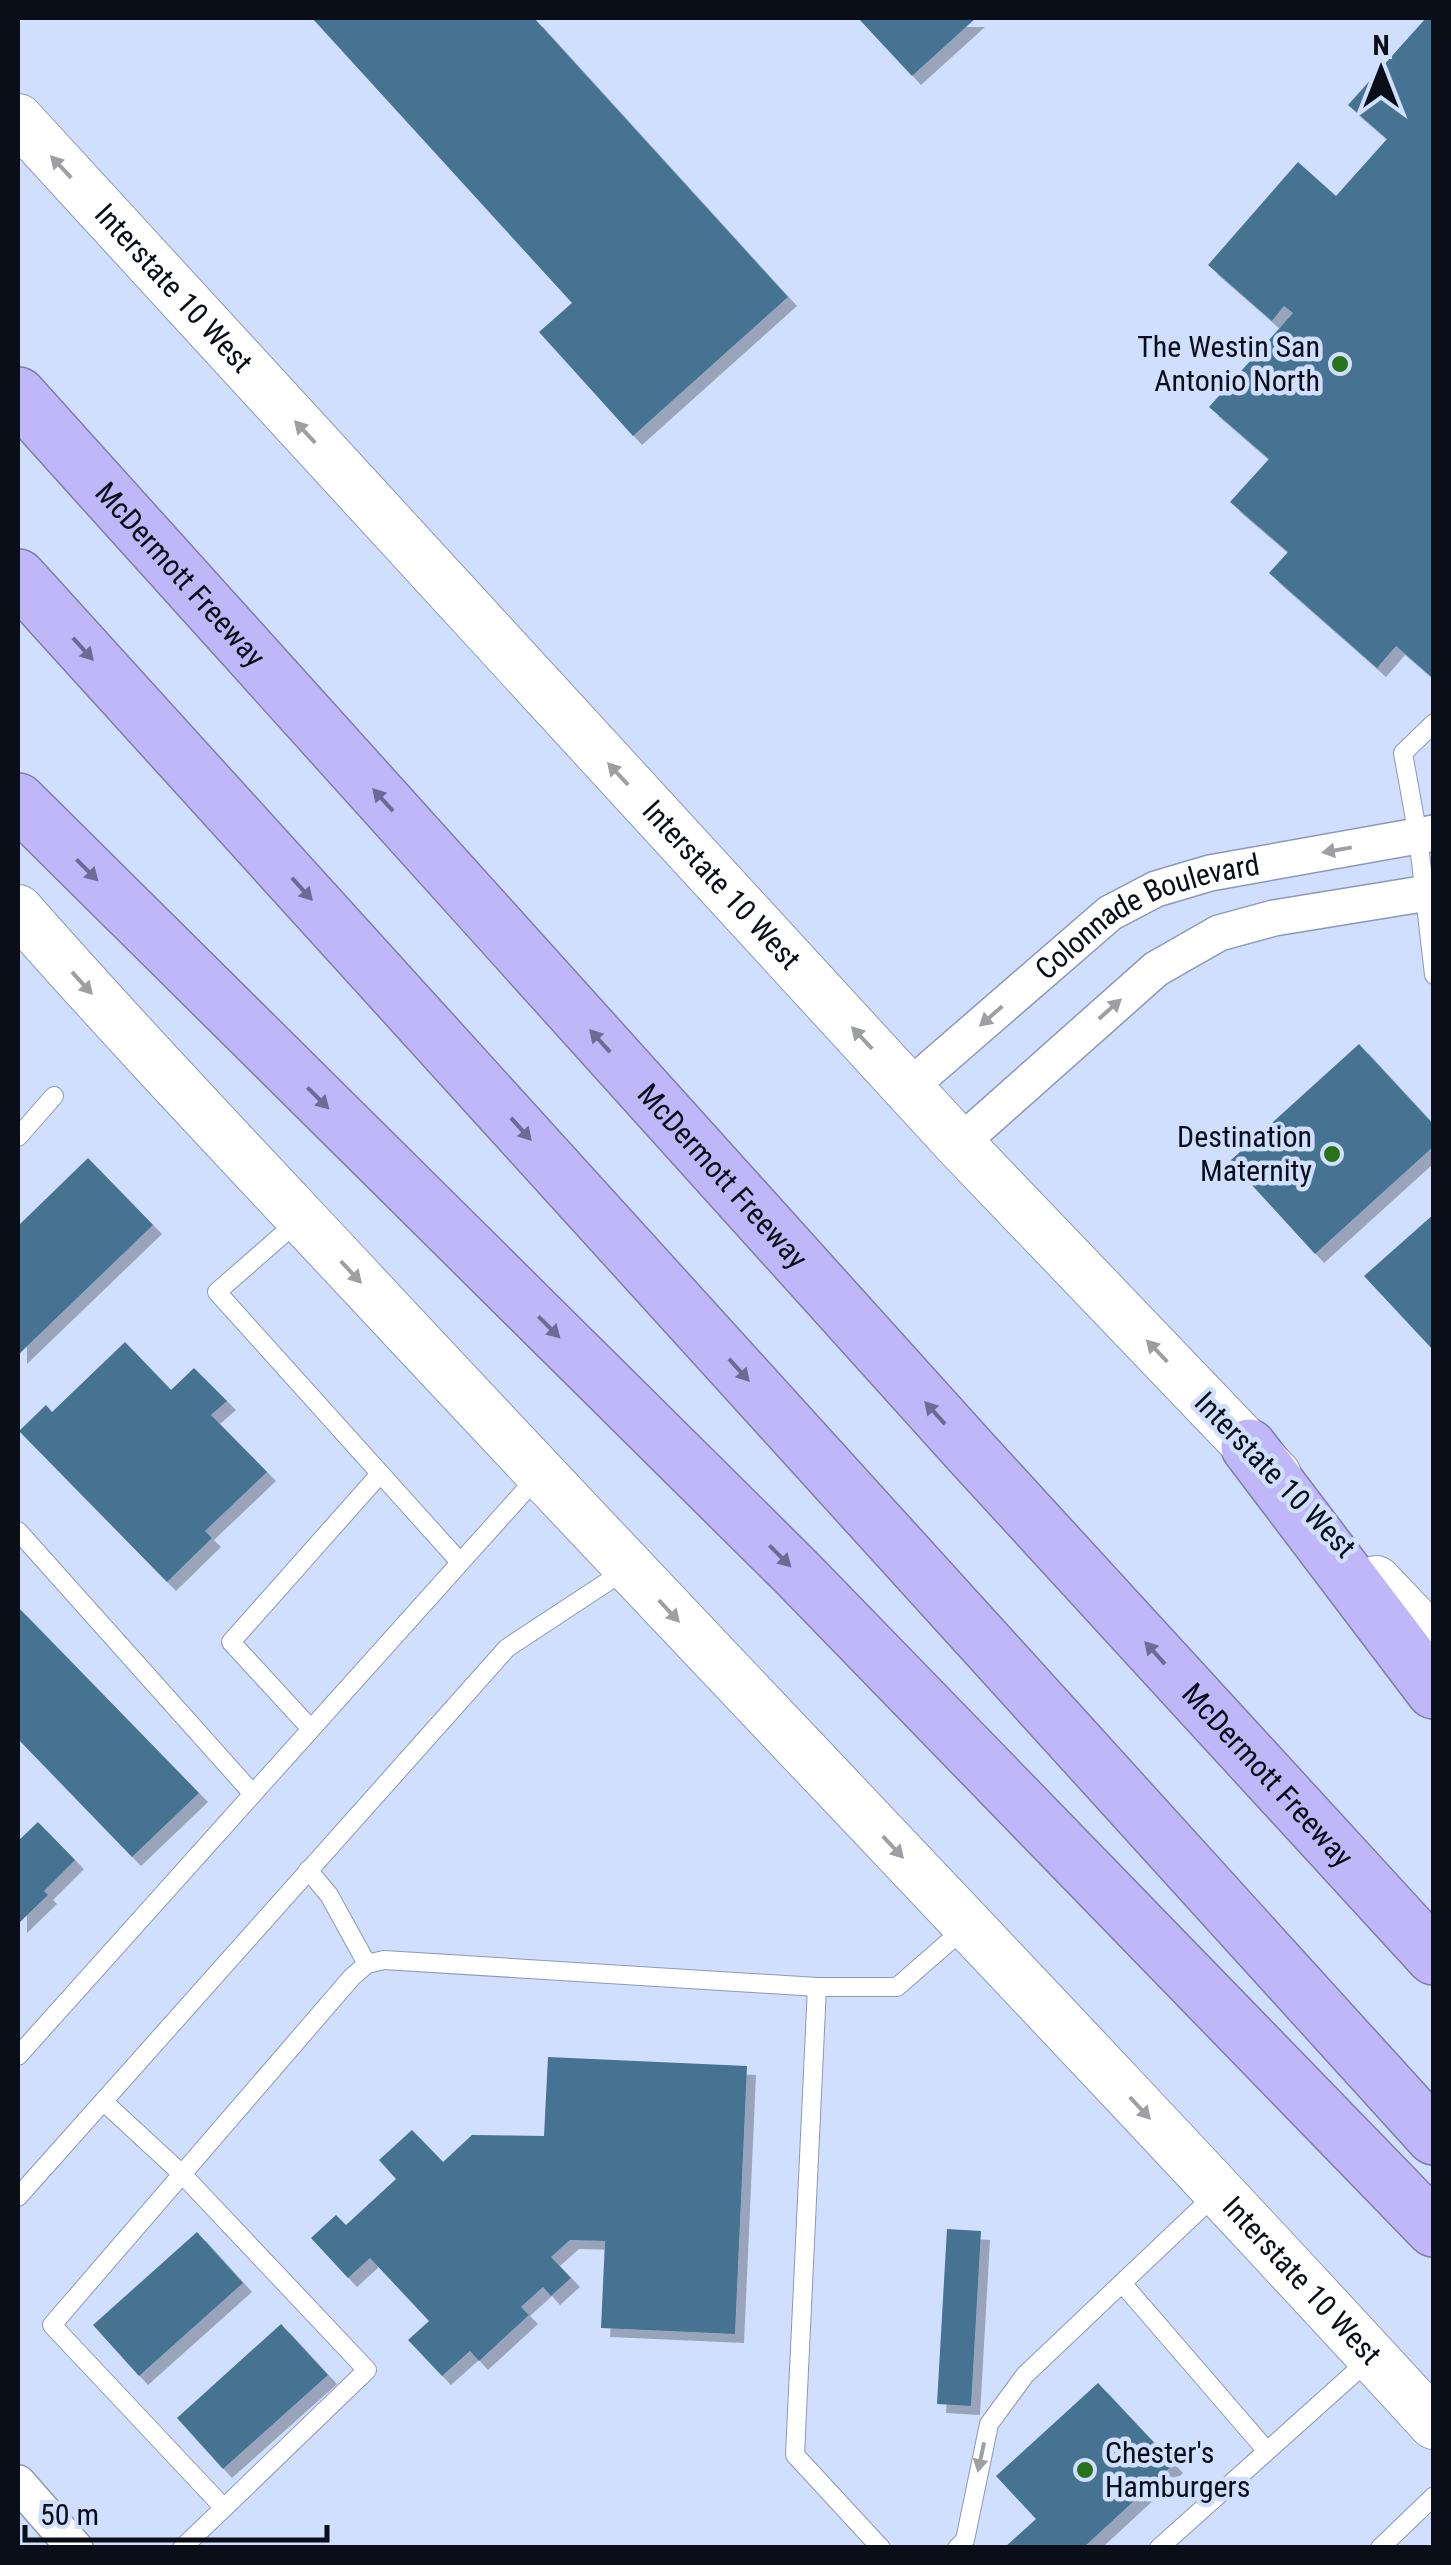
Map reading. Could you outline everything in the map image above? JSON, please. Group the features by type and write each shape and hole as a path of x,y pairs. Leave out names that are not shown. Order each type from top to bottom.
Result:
{"highway":[{"name":"McDermott Freeway","path":"18,395 982,1464 1434,1956"},
{"path":"18,576 1434,2137"},
{"path":"18,801 797,1573 1434,2229"},
{"path":"1249,1447 1434,1691"}],"main road":[{"name":"Interstate 10 West","path":"18,120 959,1144 1434,1642"},
{"name":"Interstate 10 West","path":"18,910 540,1474 1434,2424"}],"street":[{"name":"Colonnade Boulevard","path":"908,1088 1110,912 1156,889 1210,873 1426,835"},
{"name":"Colonnade Boulevard","path":"959,1144 1156,969 1219,934 1274,918 1428,893"},
{"path":"22,2499 75,2548"}],"lane":[{"path":"1434,723 1403,753 1426,835 1434,974"},
{"path":"18,1137 54,1096"},
{"path":"301,1218 217,1292 460,1562"},
{"path":"311,1730 232,1642 380,1474"},
{"path":"18,2056 540,1474"},
{"path":"18,1531 252,1794"},
{"path":"18,2198 507,1648 628,1568"},
{"path":"308,1870 330,1894 367,1964"},
{"path":"224,2508 52,2325 367,1964 384,1960 817,1986 897,1986 968,1926"},
{"path":"817,1986 796,2455 881,2548"},
{"path":"104,2102 182,2174 367,2370 182,2548"},
{"path":"957,2548 964,2540 988,2424 1025,2375 1219,2192"},
{"path":"1122,2283 1267,2451"},
{"path":"1159,2548 1372,2357"},
{"path":"1380,2548 1434,2496"}],"building":[{"path":"312,18 534,18 788,297 633,436 539,332 572,303"},
{"path":"858,18 976,18 912,76"},
{"name":"The Westin San Antonio North","path":"1426,18 1434,18 1434,679 1396,646 1377,668 1269,573 1288,552 1230,502 1269,459 1209,407 1293,313 1284,306 1272,321 1208,265 1298,162 1336,196 1387,139 1348,105"},
{"name":"Destination Maternity","path":"1359,1044 1434,1125 1434,1146 1315,1254 1230,1161"},
{"path":"88,1158 153,1225 18,1355 18,1226"},
{"path":"1434,1214 1434,1351 1364,1276"},
{"path":"125,1342 171,1390 194,1368 227,1401 211,1415 267,1472 205,1531 212,1538 167,1582 19,1431 46,1405 52,1412"},
{"path":"18,1607 199,1793 132,1857 18,1739"},
{"path":"38,1822 75,1860 44,1891 48,1895 18,1924 18,1841"},
{"path":"548,2057 747,2066 735,2334 601,2328 605,2241 570,2240 551,2257 571,2278 551,2296 543,2287 521,2307 529,2315 479,2361 470,2351 442,2376 408,2340 429,2321 370,2258 348,2278 311,2238 336,2215 346,2225 396,2179 379,2160 412,2130 443,2162 472,2135 544,2136"},
{"path":"947,2229 981,2231 971,2406 937,2404"},
{"path":"197,2232 243,2283 139,2376 93,2325"},
{"path":"281,2324 328,2375 223,2469 177,2418"},
{"name":"Chester's Hamburgers","path":"1098,2383 1174,2464 1083,2548 1004,2548 1036,2519 996,2476"}],"place":[{"name":"The Westin San Antonio North","path":"1340,364"},
{"name":"Destination Maternity","path":"1332,1154"},
{"name":"Chester's Hamburgers","path":"1085,2470"}]}
